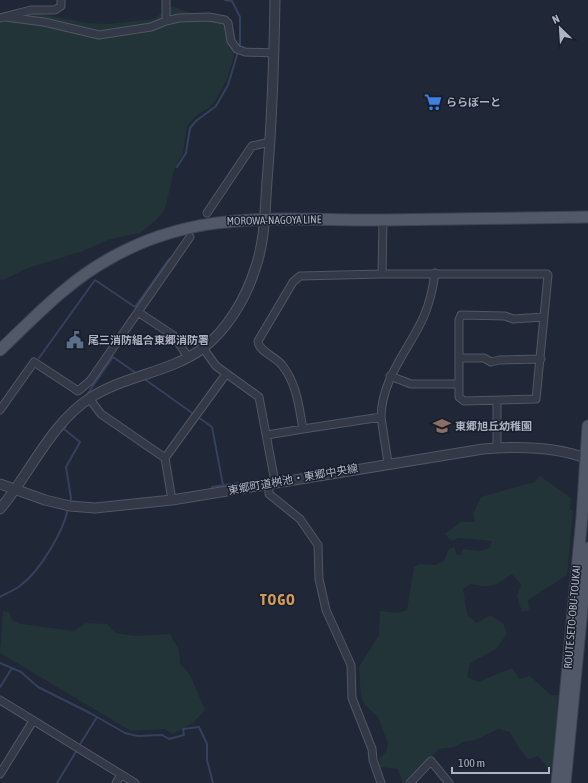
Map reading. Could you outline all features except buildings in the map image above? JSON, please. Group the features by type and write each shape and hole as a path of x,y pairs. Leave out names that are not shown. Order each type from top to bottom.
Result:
{"main road":[{"name":"MOROWA-NAGOYA LINE","path":"0,350 73,283 110,258 143,242 182,228 213,222 264,219 383,220 588,217"},
{"name":"ROUTE SETO-OBU-TOUKAI","path":"557,783 582,517 588,426"},
{"name":"ROUTE SETO-OBU-TOUKAI","path":"565,783 588,548"}],"street":[{"path":"2,18 31,10 56,10 61,6 62,0"},
{"path":"166,0 166,21"},
{"path":"0,508 16,490 52,437 76,408 89,398 114,385 188,357 203,348 213,340 229,320 246,291 256,269 264,219 270,142 275,0"},
{"path":"2,18 44,22 99,35 150,27 166,21 209,17 225,20 230,28 231,41 237,49 245,52 274,53"},
{"path":"207,213 252,146 270,142"},
{"path":"382,274 383,220"},
{"path":"0,410 34,362 74,390 79,390 90,381 190,237"},
{"path":"303,429 296,393 291,379 280,363 260,347 258,341 293,282 300,276 546,273 548,275 544,317 540,359 536,399 498,402 461,400 459,397 458,320 461,315 505,316 513,319 519,317 544,317"},
{"path":"388,463 381,417 383,394 390,376 424,315 431,298 435,274"},
{"path":"138,312 174,336 188,357"},
{"path":"203,348 216,366 259,397 267,435 272,483 269,494 300,519 318,545 319,579 325,603 329,617 351,665 352,698 372,749 373,760 381,783"},
{"path":"459,358 484,358 491,362 499,360 540,359"},
{"path":"172,500 165,458 226,374"},
{"path":"390,376 411,384 459,384"},
{"path":"89,398 101,414 165,458"},
{"path":"497,448 498,402"},
{"path":"267,435 381,417"},
{"name":"東郷町道桝池・東郷中央線","path":"0,484 70,506 94,508 172,500 388,463 497,448 541,448 586,458"},
{"path":"0,700 136,783"},
{"path":"0,774 33,721"},
{"path":"410,783 431,761 449,783"},
{"path":"116,783 121,775"}],"shaded area":[{"path":"171,6 224,24 228,42 235,51 227,79 215,101 209,108 199,113 187,126 183,153 174,170 165,209 156,220 140,233 110,239 83,251 28,268 3,280 0,279 0,21 31,12 86,23 109,24 154,19"},
{"path":"540,476 571,498 570,509 573,511 567,575 528,600 529,610 522,612 517,596 521,585 512,574 493,585 484,586 471,584 463,589 467,615 477,623 490,615 503,623 507,634 496,649 470,663 467,677 478,682 512,668 519,679 530,676 551,695 558,695 553,770 548,768 538,756 528,759 519,748 510,732 498,729 475,740 463,742 454,747 439,749 403,783 398,769 380,767 379,759 387,751 388,744 378,717 365,705 361,696 359,667 379,635 380,611 398,613 407,610 414,567 419,564 435,565 444,561 449,549 454,547 457,555 461,555 463,549 479,551 490,548 492,541 458,538 451,541 445,534 461,522 475,522 473,514 481,497 534,482"},
{"path":"3,611 9,612 12,620 21,624 74,631 86,623 107,624 115,633 135,636 170,634 179,650 180,664 190,675 205,710 193,723 172,734 165,729 131,731 0,653"}],"waterway":[{"path":"225,0 232,1 240,17 240,47"},
{"path":"177,167 186,153 190,128 196,121 216,106 228,85 238,52"},
{"path":"39,358 95,280 135,307 169,259"},
{"path":"86,396 113,357 136,373"},
{"path":"143,378 212,427 223,485"},
{"path":"67,424 64,429 80,442 66,467 71,498 70,503"},
{"path":"212,487 260,480"},
{"path":"0,597 19,587 43,561 61,529 68,509"},
{"path":"0,663 21,672 38,687 90,713 125,733 138,736 162,735 169,739 184,735 183,729 199,727 207,744 207,760 213,783"},
{"path":"0,687 12,668"},
{"path":"79,746 97,717"},
{"path":"57,783 77,750"}],"place":[{"name":"ららぽーと","path":"433,102"},
{"name":"尾三消防組合東郷消防署","path":"75,340"},
{"name":"東郷旭丘幼稚園","path":"442,426"}],"district":[{"name":"TOGO","path":"278,599"}]}
